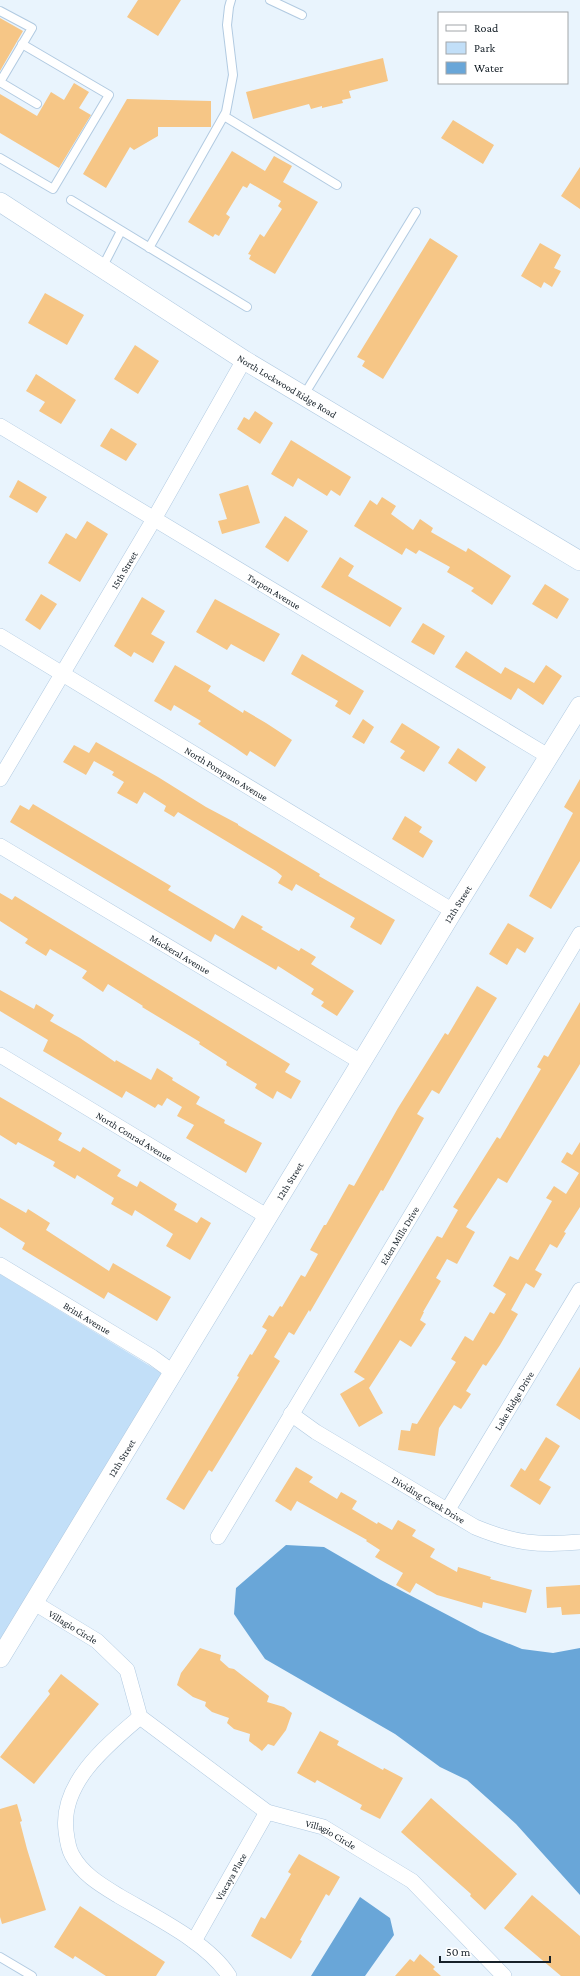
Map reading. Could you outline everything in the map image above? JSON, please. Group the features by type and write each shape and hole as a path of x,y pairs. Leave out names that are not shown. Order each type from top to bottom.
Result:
{"street":[{"name":"North Lockwood Ridge Road","path":"0,202 244,360 580,561"},
{"name":"15th Street","path":"0,779 154,519 244,360"},
{"name":"Tarpon Avenue","path":"0,426 548,756"},
{"name":"North Pompano Avenue","path":"0,636 453,911"},
{"name":"12th Street","path":"0,1658 361,1062 580,706"},
{"name":"Mackeral Avenue","path":"0,846 361,1062"},
{"name":"Eden Mills Drive","path":"218,1536 580,934"},
{"name":"North Conrad Avenue","path":"0,1055 268,1217"},
{"name":"Brink Avenue","path":"0,1266 152,1357 174,1373"},
{"name":"Lake Ridge Drive","path":"447,1511 580,1290"},
{"name":"Dividing Creek Drive","path":"291,1414 316,1432 475,1527 497,1536 522,1543 552,1545 580,1542"},
{"name":"Villagio Circle","path":"33,1602 97,1641 127,1670 140,1717 267,1812 323,1827 412,1881 504,1976"},
{"path":"140,1717 113,1740 77,1781 69,1798 65,1817 71,1854 79,1865 97,1882 194,1941 224,1967 229,1976"},
{"name":"Viscaya Place","path":"194,1941 267,1812"}],"lane":[{"path":"149,248 154,235 224,116 230,99 232,75 227,25 231,0"},
{"path":"270,0 302,15"},
{"path":"0,10 32,28 0,82 37,104"},
{"path":"0,158 53,189 109,95 22,44"},
{"path":"224,116 337,186"},
{"path":"70,200 247,307"},
{"path":"304,395 416,212"},
{"path":"102,268 121,231"},
{"path":"0,1957 32,1976"}],"green space":[{"path":"0,1274 163,1374 0,1641"}],"water":[{"path":"286,1545 324,1547 381,1580 480,1632 522,1649 553,1653 580,1648 580,1895 516,1824 467,1780 440,1767 395,1734 265,1659 234,1614 236,1588"},
{"path":"360,1897 390,1918 394,1935 365,1976 311,1976"}],"building":[{"path":"138,0 181,0 158,36 127,17"},
{"path":"0,18 23,31 0,71"},
{"path":"383,58 388,81 349,91 351,98 342,100 343,103 311,109 309,104 253,119 246,92"},
{"path":"74,83 89,92 79,108 91,115 59,168 0,133 0,94 37,116 51,92 64,100"},
{"path":"127,99 211,101 211,127 158,127 158,136 134,150 130,147 106,188 83,174"},
{"path":"453,120 494,145 483,164 441,138"},
{"path":"232,151 265,171 274,156 292,166 283,182 318,202 275,274 249,259 251,255 248,254 260,234 264,237 282,209 278,206 281,201 250,183 247,188 243,186 226,214 230,217 219,236 215,234 213,237 188,222"},
{"path":"580,167 580,209 561,196"},
{"path":"430,238 458,256 383,379 362,366 365,361 357,357"},
{"path":"540,243 561,255 554,268 561,271 552,287 544,282 541,288 521,276"},
{"path":"45,293 84,315 67,345 28,323"},
{"path":"135,345 159,361 138,394 114,379"},
{"path":"36,374 76,400 61,424 39,411 45,402 26,391"},
{"path":"255,411 273,423 260,444 237,429 244,417 249,420"},
{"path":"111,428 137,444 126,461 100,446"},
{"path":"291,440 351,477 340,496 331,490 327,496 298,478 293,487 271,474"},
{"path":"18,480 47,497 37,513 9,497"},
{"path":"248,485 260,523 222,534 218,521 227,519 219,494"},
{"path":"382,497 396,506 391,514 413,530 420,519 433,528 431,532 466,552 468,548 511,576 492,605 471,591 474,588 447,572 450,567 419,550 416,554 406,548 402,555 354,526 370,500 377,505"},
{"path":"285,516 308,531 288,562 265,547"},
{"path":"87,521 108,534 80,582 48,563 66,533 76,539"},
{"path":"340,557 354,566 348,576 402,608 390,627 321,587"},
{"path":"545,584 569,599 557,619 532,604"},
{"path":"41,594 57,604 40,630 25,620"},
{"path":"142,597 165,611 151,634 165,642 153,663 134,652 131,657 114,646"},
{"path":"215,599 280,634 264,662 231,644 227,650 196,632"},
{"path":"423,623 445,636 434,655 411,642"},
{"path":"466,651 501,674 505,667 534,683 546,665 562,676 543,705 518,688 511,700 455,667"},
{"path":"302,654 364,691 350,715 335,706 338,701 291,674"},
{"path":"175,665 211,686 208,691 243,713 244,710 292,740 275,767 250,751 247,756 198,724 201,721 174,705 171,711 154,701"},
{"path":"363,719 374,727 364,744 352,737"},
{"path":"402,723 440,747 424,772 400,758 405,751 390,742"},
{"path":"96,742 158,777 206,807 238,824 320,874 319,876 395,920 381,945 350,927 355,918 296,884 292,891 278,883 282,876 276,871 178,812 174,817 164,811 166,806 144,792 137,804 117,793 124,782 112,775 114,772 94,761 86,775 63,762 74,745 89,753"},
{"path":"458,748 486,767 476,782 448,763"},
{"path":"580,779 580,861 551,909 529,896 573,813 564,807"},
{"path":"33,804 171,886 168,890 234,929 242,915 263,927 261,929 299,951 301,948 316,957 311,964 354,991 337,1016 321,1006 324,1002 311,994 314,989 278,966 276,970 215,934 211,942 10,822 20,805 29,810"},
{"path":"405,816 422,827 419,832 433,841 423,858 392,839"},
{"path":"0,893 12,900 15,896 290,1064 285,1072 301,1081 291,1099 277,1091 273,1099 255,1088 257,1084 226,1065 227,1062 199,1044 200,1042 142,1007 143,1006 108,984 103,992 82,978 87,971 50,949 46,956 25,943 28,939 0,921"},
{"path":"508,923 534,938 525,953 517,948 507,965 489,954"},
{"path":"477,986 497,998 439,1094 432,1090 417,1114 424,1118 383,1191 381,1190 310,1312 309,1310 294,1335 289,1332 274,1357 280,1361 212,1472 209,1470 184,1510 166,1499 239,1377 237,1376 250,1354 252,1355 267,1330 262,1327 269,1315 273,1317 280,1306 282,1307 301,1275 305,1277 318,1254 310,1250 324,1225 326,1225 349,1184 354,1186 398,1108 445,1033 448,1035"},
{"path":"0,990 34,1009 36,1004 54,1015 50,1021 80,1038 115,1062 116,1060 151,1080 157,1068 173,1078 172,1080 200,1097 196,1104 225,1120 224,1123 262,1143 246,1173 186,1138 194,1125 177,1116 182,1107 167,1098 162,1106 158,1104 155,1108 126,1091 122,1098 43,1051 48,1040 0,1011"},
{"path":"580,1002 580,1064 507,1183 498,1178 466,1227 475,1232 457,1264 447,1259 436,1278 441,1281 420,1320 426,1324 411,1347 400,1340 369,1388 383,1413 359,1427 340,1394 365,1379 354,1372 437,1236 442,1238 458,1210 453,1207 497,1137 500,1139 541,1069 537,1067 544,1055 548,1057"},
{"path":"0,1097 62,1133 58,1140 80,1152 83,1147 121,1170 117,1176 137,1187 140,1181 177,1204 174,1210 197,1223 201,1217 211,1223 190,1260 166,1246 173,1234 135,1210 132,1216 111,1204 114,1198 77,1175 75,1179 53,1166 55,1162 18,1142 16,1145 0,1135"},
{"path":"580,1142 580,1207 564,1232 566,1233 557,1248 550,1244 535,1270 542,1274 534,1288 526,1283 511,1310 518,1314 486,1366 483,1364 466,1391 471,1394 461,1409 454,1405 439,1428 435,1456 398,1450 401,1430 410,1431 412,1423 417,1424 456,1362 451,1359 465,1336 473,1341 490,1312 494,1314 506,1294 493,1286 510,1256 518,1260 552,1201 546,1198 554,1186 566,1194 579,1173 561,1162 567,1152 572,1155"},
{"path":"0,1198 26,1213 28,1209 50,1223 46,1230 109,1271 113,1263 171,1297 157,1321 108,1292 104,1299 22,1249 25,1243 0,1227"},
{"path":"580,1367 580,1420 556,1405"},
{"path":"546,1437 560,1446 539,1480 551,1487 540,1505 510,1486 521,1468 525,1471"},
{"path":"296,1467 313,1477 309,1482 337,1499 341,1492 357,1501 352,1509 377,1524 378,1522 392,1530 398,1520 416,1530 412,1536 435,1549 430,1557 457,1572 458,1567 491,1577 490,1579 532,1590 526,1613 483,1602 482,1608 437,1595 416,1583 410,1593 396,1585 403,1573 375,1557 380,1550 366,1541 367,1540 297,1501 291,1511 275,1501"},
{"path":"580,1585 580,1614 562,1615 561,1607 547,1608 546,1587"},
{"path":"200,1648 221,1655 220,1660 229,1668 234,1669 269,1696 267,1702 284,1707 292,1713 286,1730 274,1746 268,1744 262,1751 249,1741 250,1734 234,1729 227,1723 229,1718 212,1712 205,1706 206,1702 193,1697 177,1685 181,1673"},
{"path":"61,1674 99,1704 34,1784 0,1757 50,1694 48,1691"},
{"path":"320,1731 339,1741 337,1745 383,1770 384,1768 403,1778 380,1819 360,1809 362,1805 317,1780 315,1783 297,1773"},
{"path":"431,1798 517,1874 485,1910 470,1896 471,1894 401,1832"},
{"path":"17,1804 27,1849 46,1910 2,1924 0,1917 0,1809"},
{"path":"299,1854 340,1877 329,1896 326,1894 291,1959 251,1936 261,1917 265,1919 291,1874 288,1872"},
{"path":"532,1895 580,1936 580,1976 561,1976 504,1928"},
{"path":"80,1906 165,1962 156,1976 106,1976 75,1956 73,1959 54,1947"},
{"path":"420,1954 435,1967 433,1969 441,1976 395,1976 410,1959 414,1962"}]}
